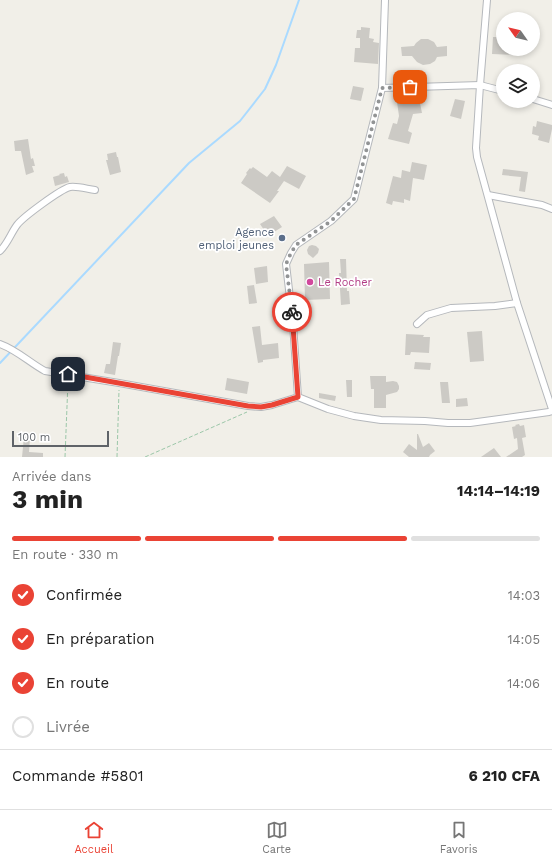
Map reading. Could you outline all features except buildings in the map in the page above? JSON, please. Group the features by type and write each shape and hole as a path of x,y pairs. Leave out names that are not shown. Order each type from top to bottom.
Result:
{"street":[{"path":"298,397 293,324 286,264 296,245 331,221 354,199 382,88 385,0"},
{"path":"0,344 46,371 248,406 261,407 298,397 328,409 354,416 381,420 448,423 470,423 551,412 517,303 477,157 476,148 480,85 487,0"},
{"path":"382,88 480,85 496,89"},
{"path":"540,101 552,105"},
{"path":"0,251 17,224 37,207 71,187 95,190"},
{"path":"488,195 542,205 552,209"},
{"path":"417,324 427,315 451,308 495,306 517,303"}],"path":[{"path":"65,457 68,374"},
{"path":"117,457 120,383"},
{"path":"144,457 246,413"}],"waterway":[{"path":"0,363 189,163 240,121 265,89 276,65 299,0"}],"way so far":[{"path":"292,312 286,264 291,253 296,245 331,221 354,199 382,88 410,87"}],"place":[{"name":"Agence emploi jeunes","path":"282,238"},
{"name":"Le Rocher","path":"310,282"}],"route":[{"path":"68,374 248,406 261,407 272,405 298,397 292,312"}]}
